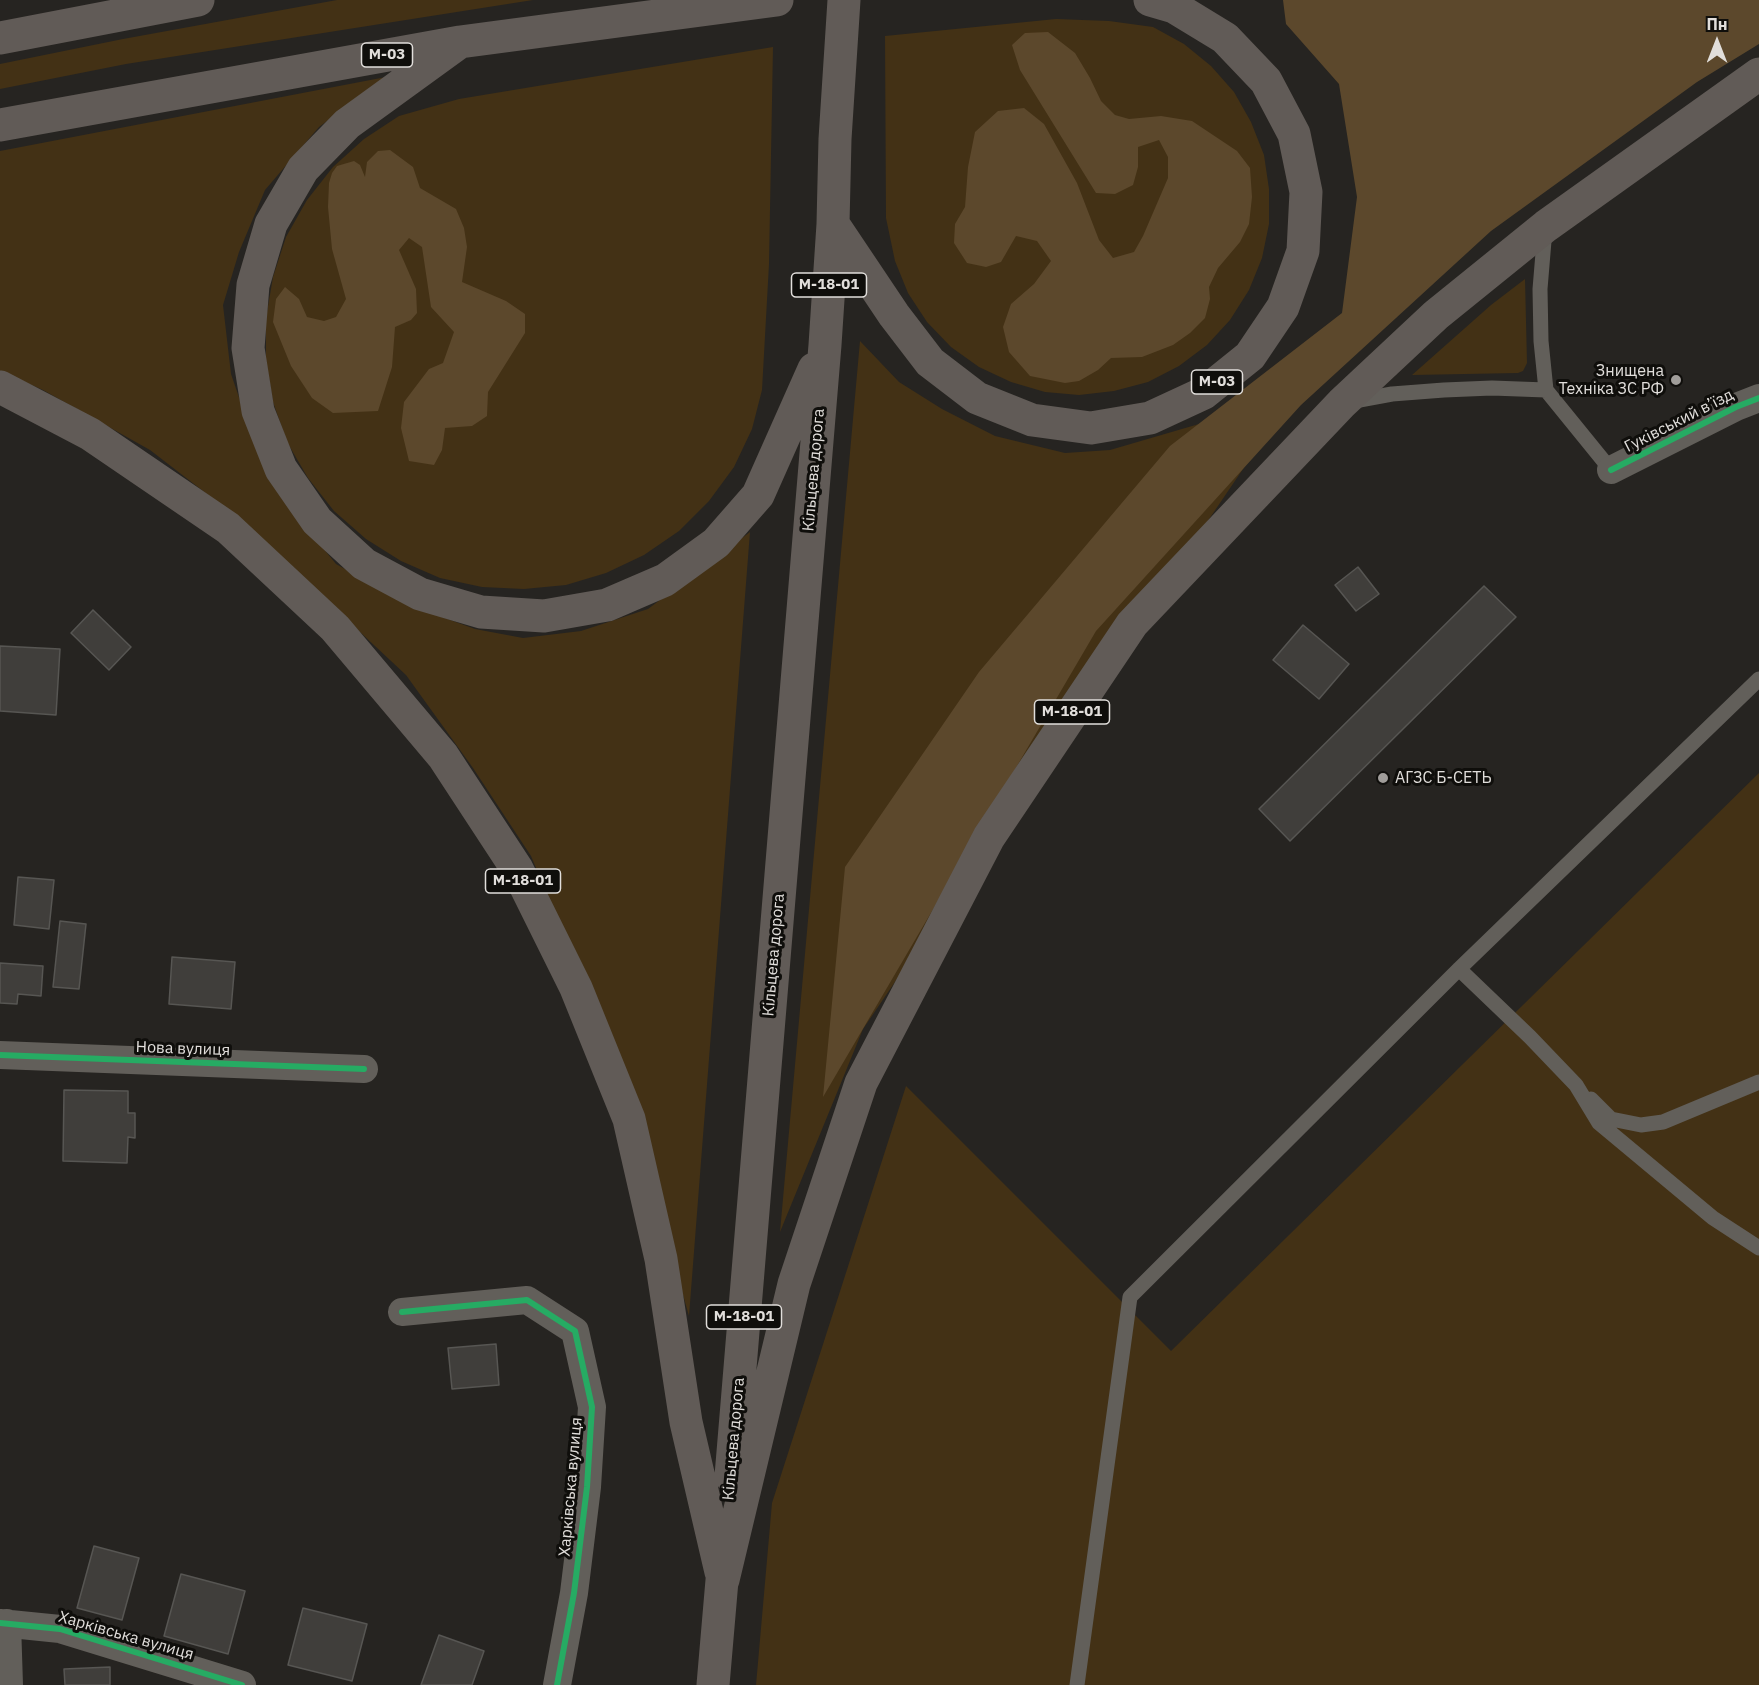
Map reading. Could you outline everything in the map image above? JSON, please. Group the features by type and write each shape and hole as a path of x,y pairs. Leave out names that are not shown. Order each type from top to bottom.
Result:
{"highway":[{"path":"0,38 198,0"},
{"name":"М-03","path":"0,125 460,42 777,0"},
{"name":"Кільцева дорога","path":"713,1685 825,345 844,0"},
{"name":"М-03","path":"833,224 894,315 930,362 977,398 1032,420 1091,428 1150,418 1204,393 1250,356 1283,307 1302,251 1306,192 1294,134 1266,81 1226,38 1174,7 1150,0"},
{"path":"460,42 347,124 303,170 271,224 253,285 248,348 258,411 281,469 317,521 364,564 420,594 481,612 544,616 607,605 665,580 716,543 758,495 825,345"},
{"name":"М-18-01","path":"723,1580 794,1284 861,1083 983,847 1132,624 1342,403 1436,315 1546,226 1759,74"},
{"name":"М-18-01","path":"0,387 90,434 228,528 335,628 443,756 518,869 576,988 629,1119 661,1259 686,1422 723,1580"}],"street":[{"name":"Гуківський в’їзд","path":"1611,470 1736,407 1759,398"},
{"name":"Нова вулиця","path":"0,1055 364,1069"},
{"name":"Харківська вулиця","path":"402,1312 527,1300 575,1331 592,1407 587,1487 574,1593 557,1685"},
{"name":"Харківська вулиця","path":"3,1623 60,1629 240,1685"},
{"path":"3,1623 9,1685"}],"lane":[{"path":"1546,226 1540,289 1541,341 1546,390 1611,470"},
{"path":"1342,403 1392,394 1444,390 1492,388 1546,390"},
{"path":"1077,1685 1130,1298 1460,969 1759,679"},
{"path":"1460,969 1611,1119 1641,1125 1663,1122 1759,1082"},
{"path":"1576,1084 1599,1123 1713,1218 1759,1248"}],"shaded area":[{"path":"337,0 533,0 126,64 0,89 0,64"},
{"path":"1283,0 1759,0 1759,44 1697,82 1491,231 1301,405 1096,631 823,1097 845,867 979,672 1170,446 1342,313 1357,197 1339,84 1286,24"},
{"path":"1056,19 1109,21 1153,27 1184,44 1211,66 1234,92 1251,122 1264,155 1269,189 1269,224 1262,258 1249,290 1230,320 1207,345 1179,366 1148,382 1114,391 1079,395 1045,392 1011,382 979,367 951,347 927,322 908,293 895,261 886,218 885,36"},
{"path":"1048,32 1075,53 1101,101 1115,115 1129,119 1161,116 1192,121 1237,151 1250,168 1252,197 1249,224 1240,242 1218,268 1209,287 1210,299 1205,318 1190,333 1173,345 1142,357 1111,358 1098,370 1079,381 1065,383 1030,376 1009,352 1003,327 1011,304 1034,284 1051,261 1037,241 1016,236 1001,262 986,267 967,263 954,243 955,224 965,207 968,167 975,132 998,111 1024,108 1044,124 1077,183 1099,240 1113,258 1134,252 1143,236 1168,178 1168,157 1159,140 1138,147 1138,167 1133,185 1115,194 1096,193 1020,70 1012,45 1025,33"},
{"path":"773,47 769,264 762,390 752,429 734,467 709,501 679,531 644,555 606,573 566,585 524,589 482,587 440,578 401,561 366,539 334,511 308,478 287,442 273,402 266,360 266,318 273,277 286,237 307,200 333,167 364,139 399,116 459,99"},
{"path":"386,77 319,127 265,190 239,252 223,305 231,374 255,444 291,509 336,564 409,605 475,629 523,638 581,631 648,609 750,532 689,1316 616,1059 531,856 473,768 406,675 238,518 150,450 43,390 0,371 0,151"},
{"path":"390,150 413,167 420,188 456,209 464,228 467,247 462,282 506,301 525,314 525,333 488,392 487,416 472,426 445,428 442,450 434,465 409,461 401,428 404,402 429,369 443,363 454,332 431,307 422,247 409,238 399,250 416,289 417,313 411,320 395,327 392,367 378,411 333,413 312,398 291,366 273,322 276,299 285,287 299,299 307,317 324,321 336,317 346,299 332,249 328,207 329,183 332,173 337,166 354,161 360,165 365,177 367,162 378,151"},
{"path":"1525,279 1527,363 1523,371 1518,373 1412,375 1491,305"},
{"path":"860,341 899,382 942,409 995,436 1065,453 1110,450 1199,424 1279,416 863,1029 780,1232"},
{"path":"1759,773 1759,1685 756,1685 772,1503 906,1086 1171,1351"}],"building":[{"path":"1358,567 1379,594 1356,611 1335,585"},
{"path":"1484,586 1516,617 1290,841 1259,809"},
{"path":"93,610 131,647 109,670 71,633"},
{"path":"1303,625 1349,664 1319,699 1273,660"},
{"path":"0,646 60,649 56,715 0,711"},
{"path":"18,877 54,880 49,929 14,925"},
{"path":"60,921 86,924 79,989 53,987"},
{"path":"172,957 235,962 231,1009 169,1004"},
{"path":"0,963 43,966 41,996 18,994 17,1004 0,1003"},
{"path":"64,1090 128,1091 128,1113 135,1113 135,1138 128,1137 127,1163 63,1161"},
{"path":"496,1344 499,1385 452,1389 448,1348"},
{"path":"94,1546 139,1558 122,1620 77,1608"},
{"path":"181,1574 245,1591 228,1654 164,1636"},
{"path":"303,1608 367,1624 352,1681 288,1665"},
{"path":"439,1635 484,1651 472,1685 421,1685"},
{"path":"110,1667 110,1685 65,1685 64,1669"}],"cycle path":[{"path":"1611,470 1736,407 1759,398"},
{"path":"0,1055 364,1069"},
{"path":"402,1312 527,1300 575,1331 592,1407 587,1487 574,1593 557,1685"},
{"path":"0,1623 60,1629 242,1685"}],"place":[{"name":"Знищена Техніка ЗС РФ","path":"1676,380"},
{"name":"АГЗС Б-СЕТЬ","path":"1383,778"}]}
